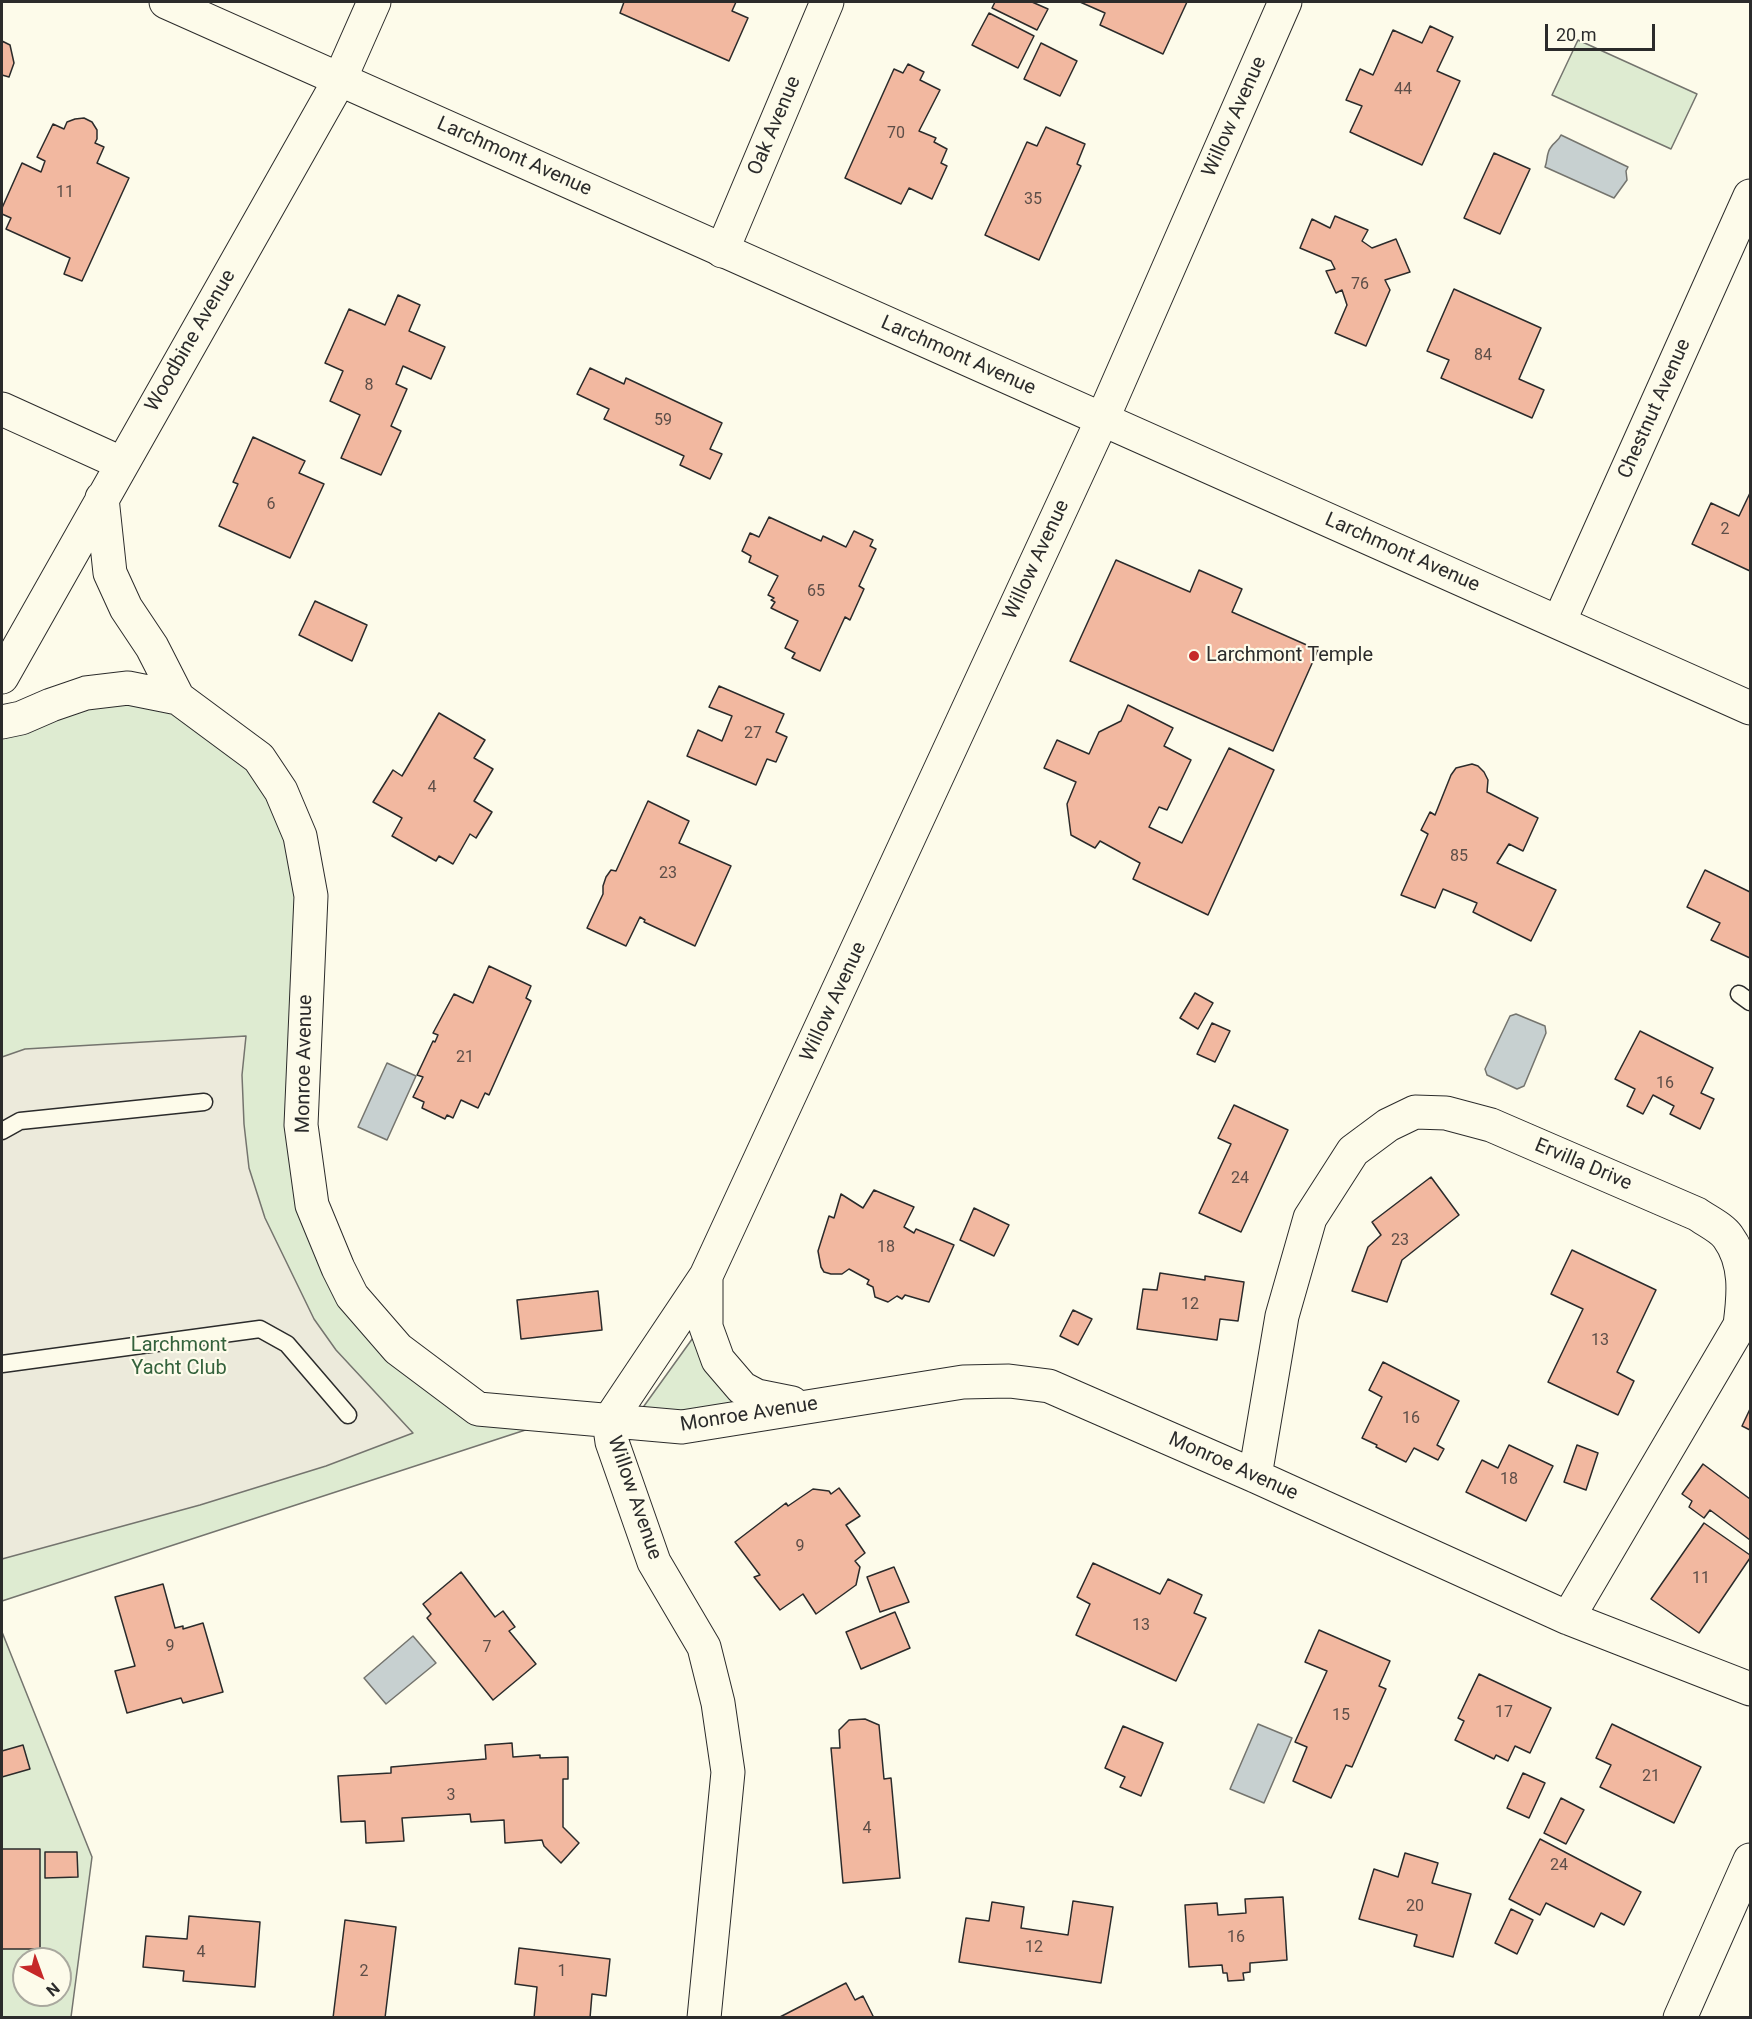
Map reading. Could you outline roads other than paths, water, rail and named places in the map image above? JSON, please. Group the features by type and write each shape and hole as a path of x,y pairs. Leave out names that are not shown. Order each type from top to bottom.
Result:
{"street":[{"name":"Larchmont Avenue","path":"166,2 1750,708"},
{"name":"Woodbine Avenue","path":"2,677 340,79 374,2"},
{"name":"Oak Avenue","path":"722,251 827,2"},
{"name":"Willow Avenue","path":"704,2018 728,1772 718,1703 704,1647 654,1562 612,1442 609,1421 706,1276 1101,420 1286,2"},
{"name":"Chestnut Avenue","path":"1559,622 1750,196"},
{"path":"2,409 121,463"},
{"name":"Monroe Avenue","path":"102,498 110,573 126,608 152,647 178,698"},
{"name":"Monroe Avenue","path":"2,722 21,718 86,693 128,688 178,698 259,758 281,791 300,836 311,896 301,1125 312,1205 352,1296 398,1349 478,1409 682,1428 963,1382 1009,1381 1049,1386 1255,1476 1568,1618 1750,1689"},
{"name":"Ervilla Drive","path":"1255,1476 1282,1317 1310,1218 1353,1151 1388,1125 1415,1112 1446,1113 1491,1125 1697,1214 1728,1235 1739,1257 1745,1289 1740,1325 1568,1618"},
{"path":"706,1276 706,1327 718,1360 729,1375 742,1388 757,1396 809,1406"},
{"path":"1680,2018 1750,1860"}],"lane":[{"path":"2,1131 20,1121 204,1102"},
{"path":"2,1364 260,1329 287,1344 348,1415"}],"place":[{"name":"Larchmont Temple","path":"1194,656"}],"park label":[{"name":"Larchmont Yacht Club","path":"179,1358"}]}
